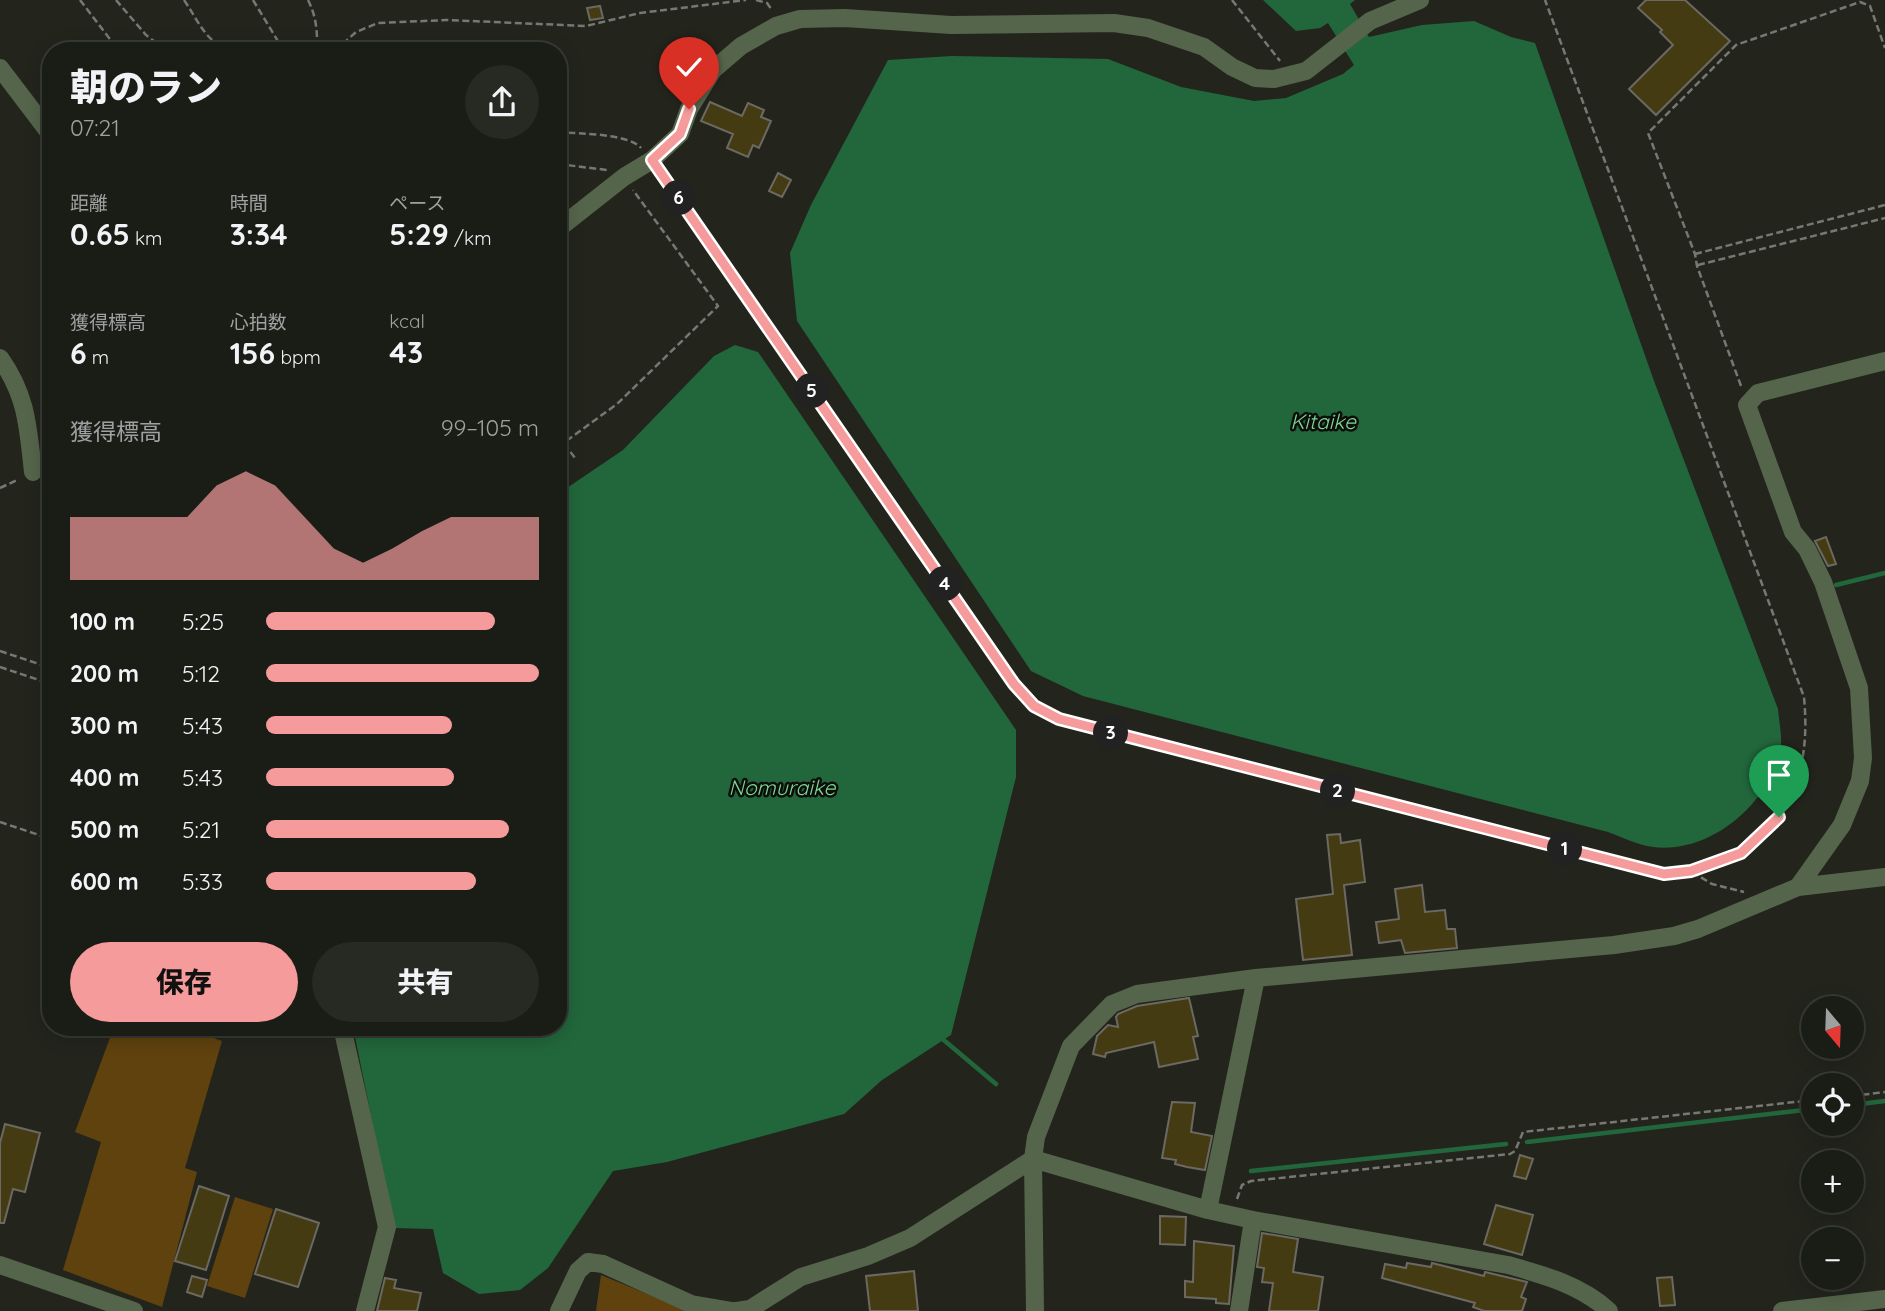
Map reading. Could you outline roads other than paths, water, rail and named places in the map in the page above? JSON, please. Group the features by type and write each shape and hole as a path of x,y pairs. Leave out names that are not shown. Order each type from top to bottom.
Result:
{"street":[{"path":"567,222 624,177 652,160 680,134 689,109 713,70 741,47 776,26 800,19 845,18 951,25 1114,23 1148,28 1204,47 1232,67 1255,78 1274,79 1306,71 1370,20 1420,0"},
{"path":"0,68 42,123"},
{"path":"0,358 21,394 33,472"},
{"path":"1798,887 1842,824 1860,781 1863,718 1859,688 1823,582 1807,548 1793,532 1747,405 1758,393 1885,360"},
{"path":"1035,1311 1033,1159 1036,1137 1071,1046 1112,1004 1137,994 1256,978 1614,945 1674,936 1698,929 1798,887 1885,877"},
{"path":"1208,1210 1256,978"},
{"path":"344,1036 387,1227 365,1311"},
{"path":"737,1311 750,1309 802,1277 868,1256 910,1238 1033,1159 1234,1216 1508,1265 1548,1276 1597,1300 1609,1311"},
{"path":"1239,1311 1253,1220"},
{"path":"559,1311 579,1271 587,1262 603,1265 691,1304 732,1311"},
{"path":"0,1265 90,1303 134,1311"},
{"path":"1782,1311 1885,1299"}],"water":[{"name":"Kitaike","path":"1263,0 1355,0 1350,4 1369,37 1422,25 1474,21 1511,37 1535,43 1654,381 1778,709 1781,747 1773,772 1749,807 1715,834 1695,843 1674,847 1647,846 1608,832 1083,696 1031,671 797,321 790,253 811,205 888,60 952,56 1108,59 1181,87 1254,101 1286,98 1343,74 1354,65 1328,23 1320,28 1296,31"},
{"name":"Nomuraike","path":"735,345 758,352 1016,730 1016,777 951,1035 882,1080 844,1114 667,1162 613,1171 548,1268 520,1290 479,1294 443,1273 433,1229 394,1228 355,1036 567,1036 567,488 623,450 714,356"}],"waterway":[{"path":"1836,585 1885,573"},
{"path":"939,1036 996,1084"},
{"path":"1864,1104 1885,1101"},
{"path":"1527,1142 1801,1110"},
{"path":"1251,1171 1506,1144"}]}
